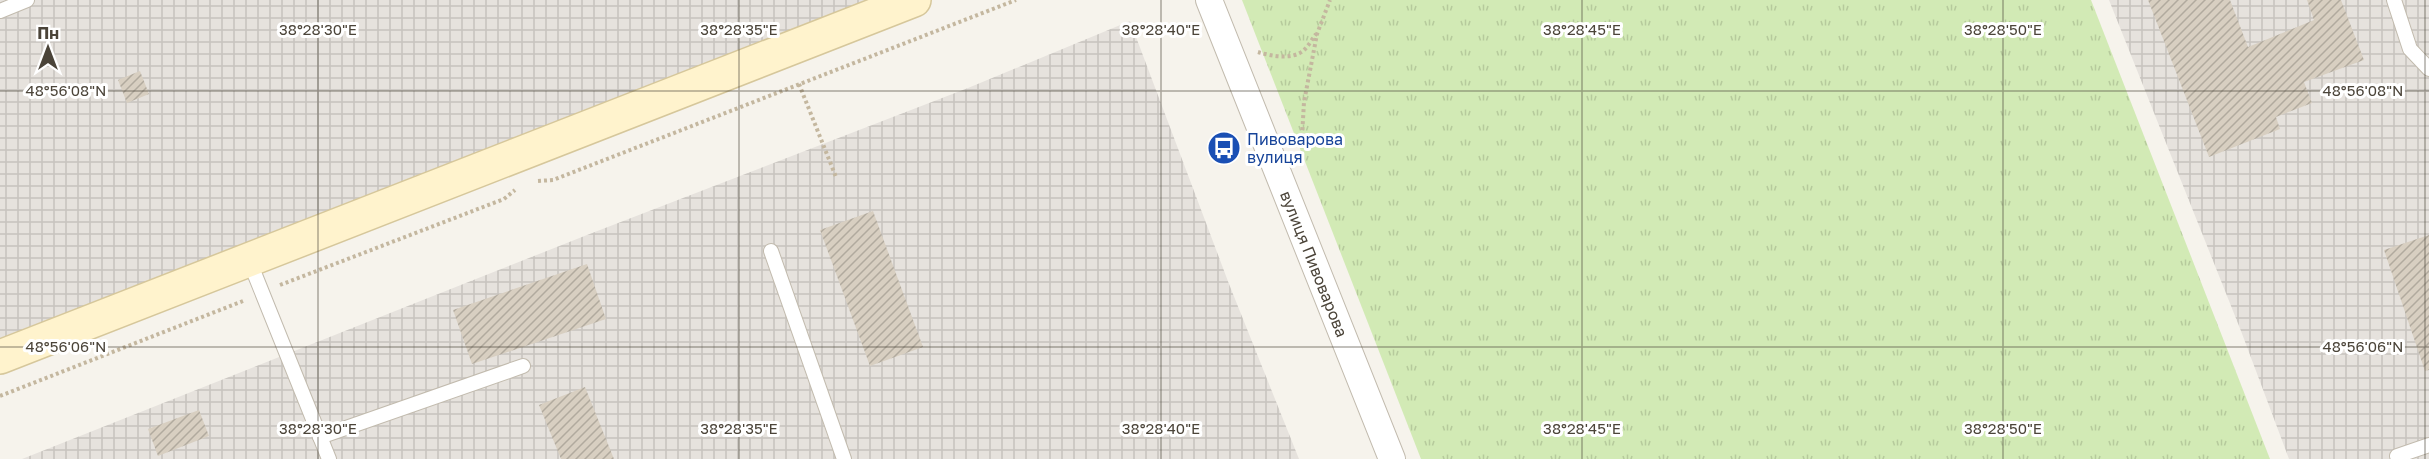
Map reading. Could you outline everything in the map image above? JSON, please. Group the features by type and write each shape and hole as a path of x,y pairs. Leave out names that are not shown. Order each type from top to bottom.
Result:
{"main road":[{"path":"0,357 914,0"}],"street":[{"name":"вулиця Пивоварова","path":"1209,0 1392,459"}],"lane":[{"path":"0,10 27,0"},
{"path":"2394,0 2410,49 2429,69"},
{"path":"771,251 844,459"},
{"path":"249,260 329,459"},
{"path":"320,437 523,366"},
{"path":"2397,456 2429,445"}],"path":[{"path":"530,182 552,180 1016,0"},
{"path":"1301,157 1305,102 1317,34 1330,0"},
{"path":"1227,46 1274,56 1290,56 1303,51 1317,34"},
{"path":"800,84 836,177"},
{"path":"0,396 504,199 520,185"}],"shaded area":[{"path":"0,0 882,0 0,343"},
{"path":"2109,0 2429,0 2429,459 2289,459 2241,331"},
{"path":"1130,21 1229,284 1299,459 22,459 587,235 968,88"}],"green space":[{"path":"1242,0 2091,0 2270,459 1421,459"}],"building":[{"path":"2148,0 2230,0 2248,47 2314,20 2307,0 2341,0 2364,60 2304,82 2312,103 2276,117 2280,129 2209,157"},
{"path":"140,71 149,94 127,103 118,80"},
{"path":"873,211 923,347 870,366 820,230"},
{"path":"2429,235 2429,370 2425,371 2384,250"},
{"path":"587,264 606,319 472,364 453,310"},
{"path":"585,387 614,459 561,459 539,405"},
{"path":"199,410 209,436 158,456 148,429"}],"place":[{"name":"Пивоварова вулиця","path":"1224,148"}]}
